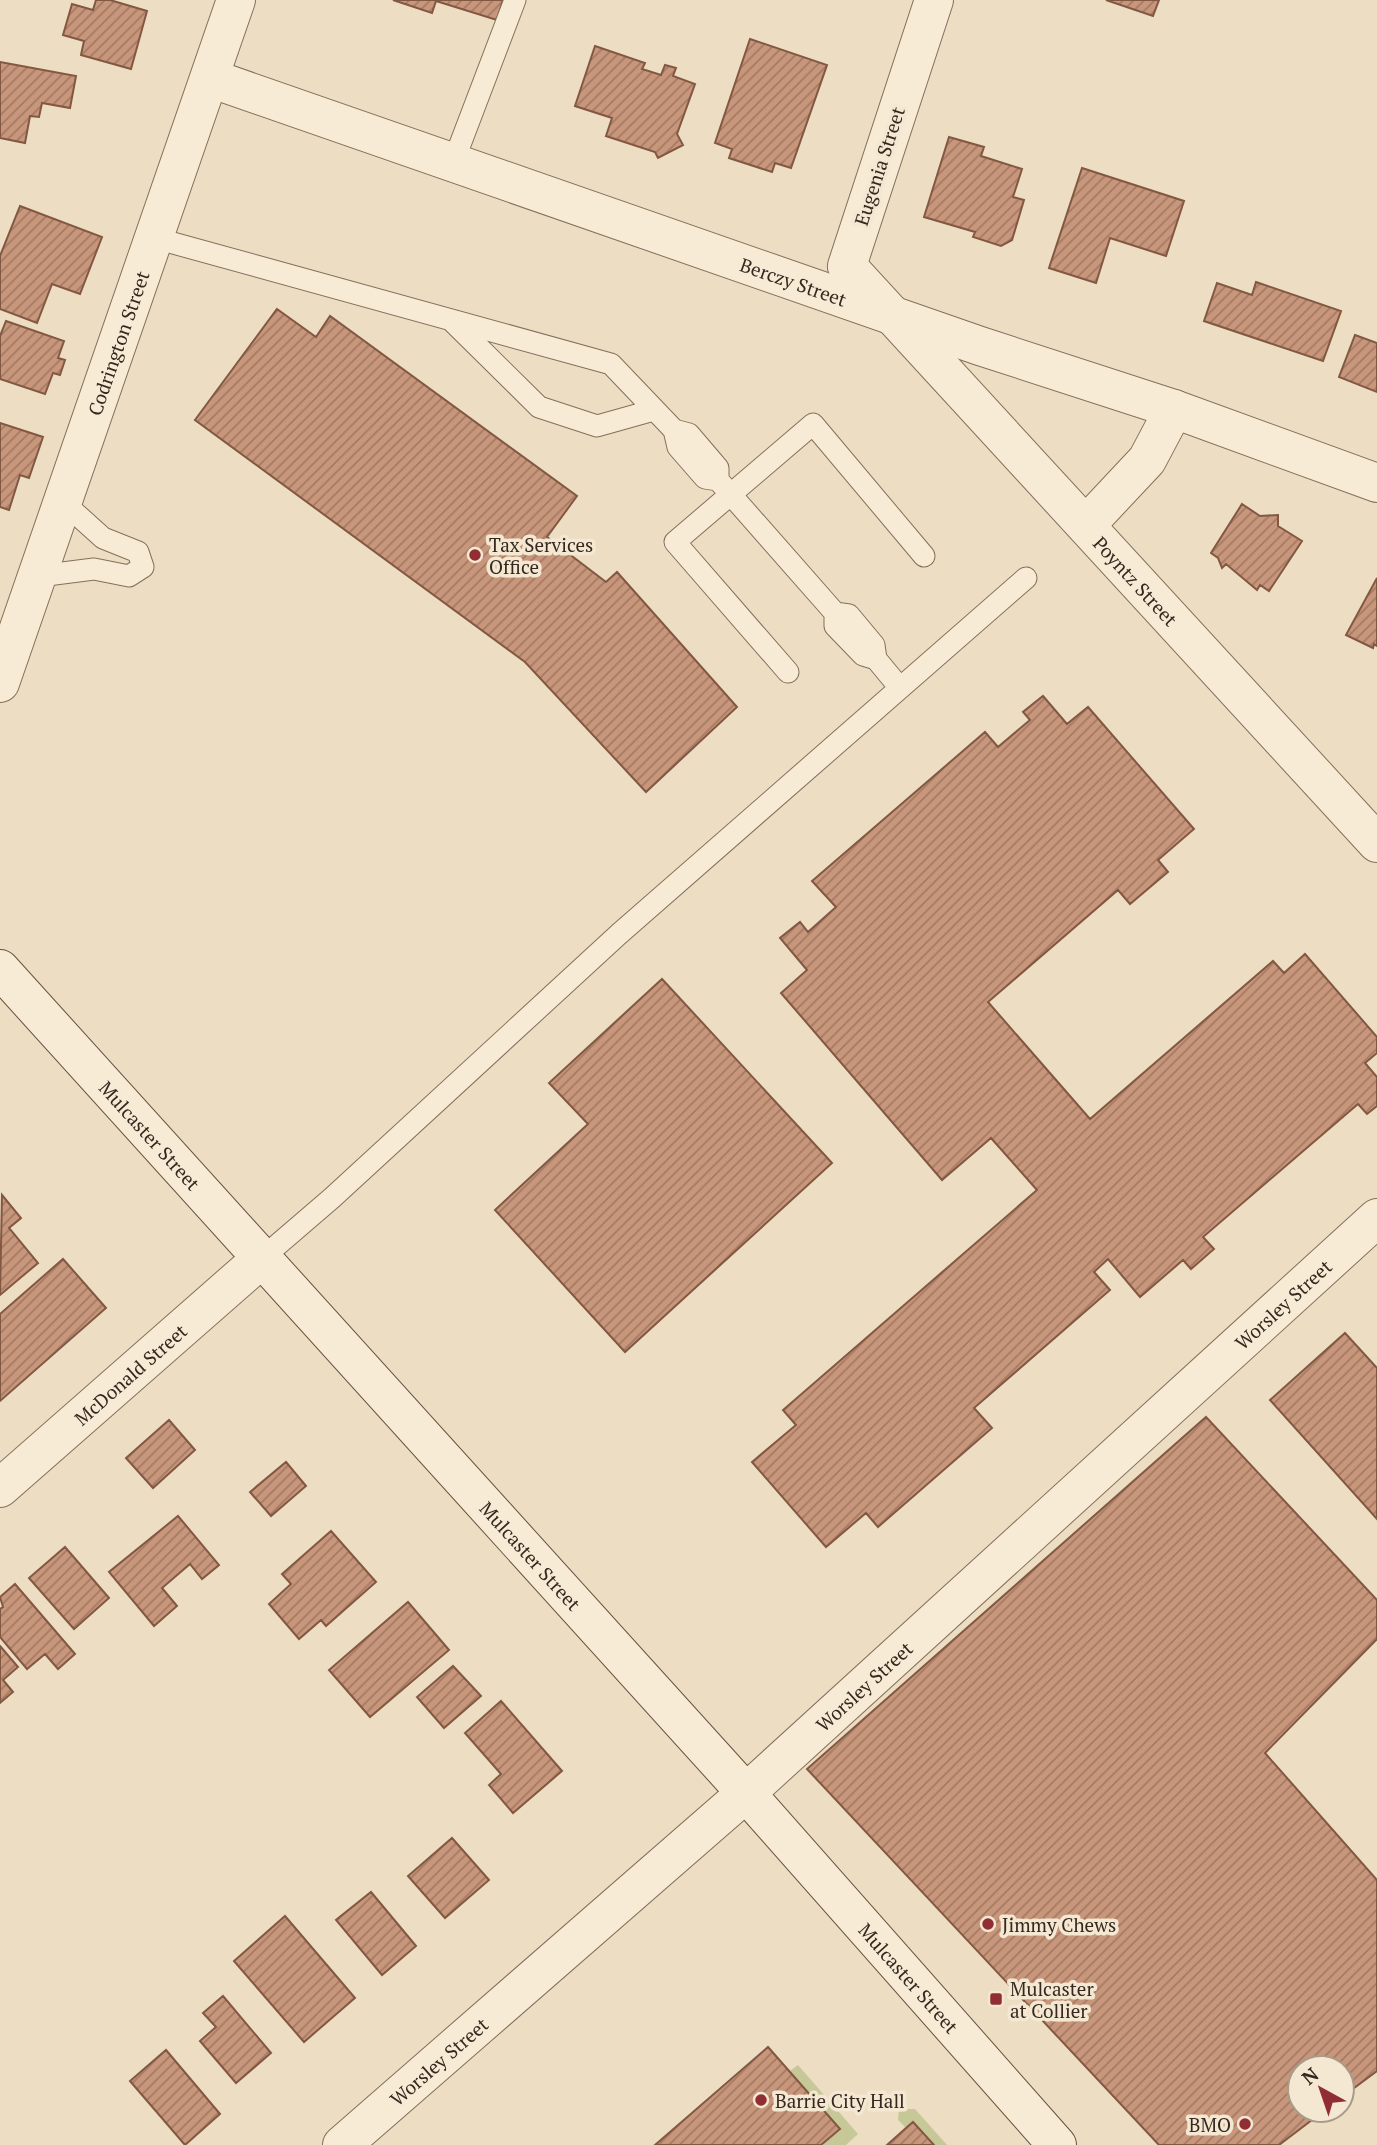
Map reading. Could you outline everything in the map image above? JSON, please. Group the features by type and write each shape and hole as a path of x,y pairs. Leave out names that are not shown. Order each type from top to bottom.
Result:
{"street":[{"name":"Codrington Street","path":"0,683 236,0"},
{"name":"Eugenia Street","path":"895,317 846,266 934,0"},
{"name":"Berczy Street","path":"209,78 895,317 1174,409 1377,483"},
{"name":"Poyntz Street","path":"895,317 1377,843"},
{"path":"1087,524 1147,460 1174,409"},
{"name":"Mulcaster Street","path":"0,969 746,1793 1057,2145"},
{"name":"Worsley Street","path":"342,2145 746,1793 1377,1218"},
{"name":"McDonald Street","path":"0,1488 261,1259"}],"lane":[{"path":"453,163 515,0"},
{"path":"155,238 611,364 674,430 678,446 705,478 724,487 835,613 849,615 874,645 876,659 900,688"},
{"path":"450,320 539,407 597,426 654,410"},
{"path":"788,672 675,542 724,487 813,424 924,556"},
{"path":"39,576 94,569 129,576 150,570 138,552 103,538 62,502"},
{"path":"261,1259 326,1203 619,934 1026,578"}],"green space":[{"path":"798,2065 858,2134 846,2145 821,2145 840,2129 790,2071"},
{"path":"899,2109 915,2109 947,2145 934,2145 913,2122 906,2128 898,2120"}],"building":[{"path":"96,0 110,0 147,11 131,69 81,55 84,41 63,35 72,4 93,10"},
{"path":"393,0 503,0 497,20 436,1 432,13"},
{"path":"1106,0 1159,0 1153,16"},
{"path":"750,39 827,65 791,168 775,163 772,172 729,158 732,149 715,143"},
{"path":"595,46 645,63 642,69 661,75 665,65 676,68 673,76 695,84 677,134 683,145 658,158 655,152 606,136 612,118 575,106"},
{"path":"0,62 76,76 70,108 42,103 39,117 30,116 25,143 0,138"},
{"path":"949,137 984,147 981,156 1022,169 1013,197 1024,200 1012,240 1001,246 973,237 975,232 924,217"},
{"path":"1082,168 1184,201 1166,256 1110,238 1096,283 1049,268"},
{"path":"20,206 102,237 80,294 52,284 37,323 0,309 0,256"},
{"path":"1256,282 1341,311 1323,361 1204,321 1217,283 1252,295"},
{"name":"Tax Services Office","path":"277,309 316,337 330,316 577,496 547,537 606,582 617,572 737,707 646,792 525,662 195,420"},
{"path":"6,321 64,341 58,358 65,360 60,375 53,373 45,394 0,379 0,336"},
{"path":"1355,335 1377,343 1377,392 1339,377"},
{"path":"0,423 43,437 29,478 20,475 9,510 0,507"},
{"path":"1242,504 1260,516 1278,515 1278,526 1302,541 1269,591 1260,585 1257,590 1226,564 1222,568 1218,558 1211,553"},
{"path":"1377,578 1377,646 1374,644 1373,648 1346,635"},
{"path":"1043,696 1067,724 1088,707 1194,829 1158,860 1168,872 1130,904 1118,890 988,1002 1090,1119 1273,961 1284,973 1305,954 1377,1037 1377,1053 1365,1063 1377,1077 1377,1106 1367,1114 1358,1104 1203,1237 1214,1249 1191,1269 1183,1260 1140,1297 1108,1259 1094,1272 1110,1290 974,1408 992,1428 878,1527 866,1513 826,1547 752,1462 796,1425 783,1410 1037,1190 991,1138 942,1180 781,993 807,970 780,938 800,922 808,932 836,907 812,881 985,732 998,747 1030,720 1023,712"},
{"path":"662,979 832,1163 625,1352 495,1210 588,1124 549,1083"},
{"path":"2,1195 21,1218 9,1228 38,1263 0,1295"},
{"path":"63,1259 106,1308 0,1401 0,1314"},
{"path":"1345,1333 1377,1368 1377,1519 1270,1400"},
{"path":"1206,1417 1377,1600 1377,1639 1265,1753 1377,1880 1377,2071 1356,2087 1356,2054 1286,2054 1286,2124 1307,2124 1279,2145 1159,2145 807,1769"},
{"path":"169,1420 195,1450 153,1488 126,1458"},
{"path":"286,1462 306,1486 271,1516 250,1492"},
{"path":"178,1516 219,1565 202,1579 190,1564 162,1588 177,1606 154,1626 109,1572"},
{"path":"331,1531 376,1582 326,1626 321,1620 299,1639 269,1604 291,1584 282,1574"},
{"path":"65,1547 109,1598 74,1629 29,1578"},
{"path":"15,1584 75,1654 58,1669 45,1654 27,1669 0,1637 0,1609 3,1607 0,1597"},
{"path":"408,1602 449,1650 370,1717 329,1670"},
{"path":"0,1646 18,1667 3,1680 13,1692 0,1703"},
{"path":"453,1666 481,1696 444,1728 417,1697"},
{"path":"501,1701 562,1771 513,1813 489,1785 501,1774 465,1733"},
{"path":"452,1838 489,1880 445,1918 408,1876"},
{"path":"371,1892 416,1946 382,1975 336,1920"},
{"path":"285,1916 355,1998 304,2042 234,1961"},
{"path":"223,1996 271,2053 236,2083 200,2041 216,2027 203,2013"},
{"name":"Barrie City Hall","path":"768,2047 840,2129 821,2145 655,2145"},
{"path":"166,2050 220,2114 185,2145 130,2081"},
{"path":"913,2122 934,2145 887,2145 906,2128"}],"place":[{"name":"Tax Services Office","path":"475,555"},
{"name":"Jimmy Chews","path":"988,1924"},
{"name":"Mulcaster at Collier","path":"996,1999"},
{"name":"Barrie City Hall","path":"761,2100"},
{"name":"BMO","path":"1245,2124"}]}
